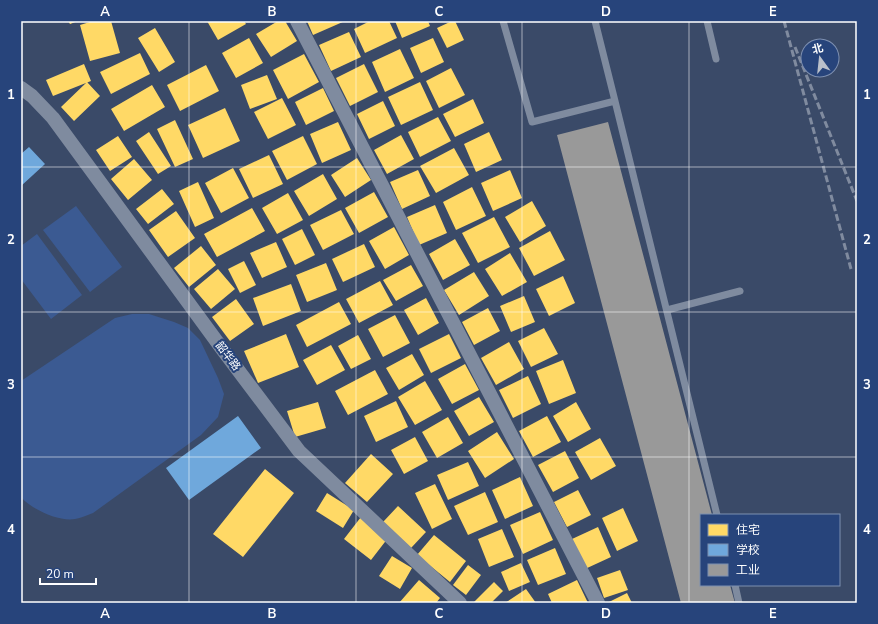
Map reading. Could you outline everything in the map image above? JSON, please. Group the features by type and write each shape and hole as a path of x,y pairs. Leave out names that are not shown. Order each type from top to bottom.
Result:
{"street":[{"path":"297,21 598,603"},
{"name":"韶华路","path":"21,88 32,96 53,118 299,451 460,603"}],"lane":[{"path":"503,21 532,122 614,101"},
{"path":"594,21 717,514"},
{"path":"707,21 716,59"},
{"path":"667,310 740,291"},
{"path":"735,586 739,603"}],"shaded area":[{"path":"76,206 122,267 90,292 43,230"},
{"path":"37,234 82,295 51,319 21,279 21,246"},
{"path":"132,314 149,314 174,322 188,328 200,340 224,394 218,417 201,435 93,513 77,519 61,519 46,514 31,506 21,497 21,381 115,318"}],"building: 住宅":[{"path":"68,21 78,21 70,24"},
{"path":"93,21 111,21 120,53 90,61 80,25"},
{"path":"207,21 244,21 246,24 218,40"},
{"path":"278,21 285,21 297,41 271,57 256,34"},
{"path":"307,21 345,21 313,35"},
{"path":"370,21 389,21 397,38 365,53 354,29"},
{"path":"395,21 428,21 430,26 402,38"},
{"path":"455,21 464,40 447,48 437,28"},
{"path":"155,28 175,62 159,72 138,38"},
{"path":"349,32 361,57 331,71 319,45"},
{"path":"249,38 263,63 236,78 222,53"},
{"path":"433,38 444,62 421,73 410,48"},
{"path":"400,49 414,78 385,92 372,62"},
{"path":"140,53 150,74 111,94 100,72"},
{"path":"304,54 319,82 288,99 273,70"},
{"path":"84,64 91,81 53,96 46,80"},
{"path":"364,64 378,92 350,106 336,78"},
{"path":"206,65 219,91 180,111 167,85"},
{"path":"451,68 465,95 439,108 426,81"},
{"path":"267,75 277,99 250,109 241,85"},
{"path":"87,82 100,96 74,121 61,107"},
{"path":"420,82 433,110 401,125 388,97"},
{"path":"152,85 165,107 124,131 111,109"},
{"path":"323,88 334,111 306,125 295,102"},
{"path":"282,98 296,125 268,139 254,112"},
{"path":"473,99 484,123 455,137 443,114"},
{"path":"383,101 395,126 369,139 357,114"},
{"path":"225,108 240,141 203,158 188,125"},
{"path":"438,117 451,141 420,157 408,132"},
{"path":"175,120 193,159 175,167 157,129"},
{"path":"338,122 351,150 322,163 310,134"},
{"path":"149,132 171,166 158,174 136,141"},
{"path":"489,132 502,160 476,172 464,144"},
{"path":"401,135 414,159 387,174 374,150"},
{"path":"118,136 132,157 110,171 96,150"},
{"path":"303,136 317,164 287,180 272,151"},
{"path":"454,148 469,175 436,193 420,166"},
{"path":"269,155 283,184 253,198 239,169"},
{"path":"357,158 371,180 345,197 331,175"},
{"path":"134,159 152,180 128,200 111,179"},
{"path":"233,168 249,198 221,213 205,183"},
{"path":"418,170 430,196 402,209 390,182"},
{"path":"510,170 522,198 493,211 481,183"},
{"path":"323,174 337,199 309,216 294,191"},
{"path":"198,182 214,218 195,227 179,191"},
{"path":"472,187 486,216 456,230 443,202"},
{"path":"162,189 174,204 148,224 136,209"},
{"path":"374,192 388,217 359,233 345,208"},
{"path":"288,193 303,220 277,234 262,208"},
{"path":"532,201 546,226 520,242 505,217"},
{"path":"435,205 447,233 419,245 407,217"},
{"path":"252,208 265,231 217,257 204,234"},
{"path":"341,210 354,234 323,250 310,225"},
{"path":"176,211 195,238 168,257 149,230"},
{"path":"494,217 510,247 478,263 462,233"},
{"path":"394,227 409,255 385,269 369,241"},
{"path":"302,229 315,255 295,265 282,239"},
{"path":"550,231 565,260 534,276 519,248"},
{"path":"455,239 470,265 443,280 429,254"},
{"path":"276,242 287,267 262,278 250,253"},
{"path":"364,244 375,267 343,282 332,259"},
{"path":"201,246 216,265 189,287 174,268"},
{"path":"510,253 527,282 502,296 485,269"},
{"path":"244,261 256,285 240,293 228,269"},
{"path":"326,263 337,290 307,302 296,275"},
{"path":"411,265 423,286 396,301 383,280"},
{"path":"218,269 235,289 211,309 194,289"},
{"path":"474,272 489,296 459,315 444,290"},
{"path":"563,276 575,303 549,316 536,289"},
{"path":"380,281 393,305 359,323 346,299"},
{"path":"291,284 301,311 263,326 253,298"},
{"path":"524,296 535,322 511,332 500,306"},
{"path":"426,298 439,323 418,335 404,310"},
{"path":"236,299 254,324 230,341 212,317"},
{"path":"339,302 351,324 307,347 296,325"},
{"path":"488,308 500,331 474,345 462,322"},
{"path":"395,315 410,343 383,357 368,329"},
{"path":"544,328 558,354 531,367 518,341"},
{"path":"286,334 299,367 258,383 244,351"},
{"path":"449,334 461,358 431,373 419,349"},
{"path":"358,335 371,359 351,369 338,346"},
{"path":"509,342 524,369 496,385 481,358"},
{"path":"331,345 345,370 317,385 303,360"},
{"path":"412,354 424,375 399,390 386,368"},
{"path":"563,360 576,393 549,404 536,371"},
{"path":"465,364 479,390 452,404 438,379"},
{"path":"375,370 388,394 348,415 335,391"},
{"path":"528,376 541,404 513,418 499,390"},
{"path":"425,381 442,410 415,425 398,397"},
{"path":"479,397 494,422 469,436 454,411"},
{"path":"396,401 408,427 376,442 364,416"},
{"path":"318,402 326,428 295,437 287,411"},
{"path":"576,402 591,429 568,442 553,416"},
{"path":"547,416 561,442 533,457 519,431"},
{"path":"448,417 463,443 437,458 422,432"},
{"path":"497,432 514,459 485,478 468,451"},
{"path":"415,437 428,461 404,474 391,450"},
{"path":"600,438 616,466 591,480 575,452"},
{"path":"565,451 579,478 553,492 538,465"},
{"path":"371,454 393,474 367,502 345,483"},
{"path":"468,462 479,486 448,500 437,475"},
{"path":"265,469 294,493 243,557 213,534"},
{"path":"520,477 533,506 505,519 492,490"},
{"path":"435,484 452,519 432,529 415,493"},
{"path":"578,490 591,515 567,527 554,502"},
{"path":"485,492 498,522 468,535 454,506"},
{"path":"327,493 354,510 343,528 316,511"},
{"path":"398,506 426,532 411,548 383,522"},
{"path":"623,508 638,541 617,551 602,518"},
{"path":"540,512 553,540 523,554 510,525"},
{"path":"361,517 388,538 371,560 344,539"},
{"path":"598,527 611,557 585,569 572,539"},
{"path":"502,529 514,557 489,567 478,539"},
{"path":"434,535 466,561 450,582 417,555"},
{"path":"555,548 566,574 538,585 527,560"},
{"path":"392,556 412,568 400,589 379,576"},
{"path":"521,563 530,582 509,591 501,572"},
{"path":"468,565 481,575 466,595 453,585"},
{"path":"620,570 628,590 604,598 597,578"},
{"path":"419,580 440,598 436,603 399,603"},
{"path":"577,580 588,603 552,603 548,594"},
{"path":"494,582 503,591 491,603 473,603"},
{"path":"526,589 536,603 505,603"},
{"path":"627,593 632,603 607,603"}],"building: 学校":[{"path":"29,147 45,164 21,186 21,154"},
{"path":"238,416 261,448 189,500 166,468"}],"building: 工业":[{"path":"608,122 712,514 700,514 700,586 730,586 735,603 681,603 557,135"}],"railway":[{"path":"784,21 851,269"},
{"path":"795,47 857,201"}]}
